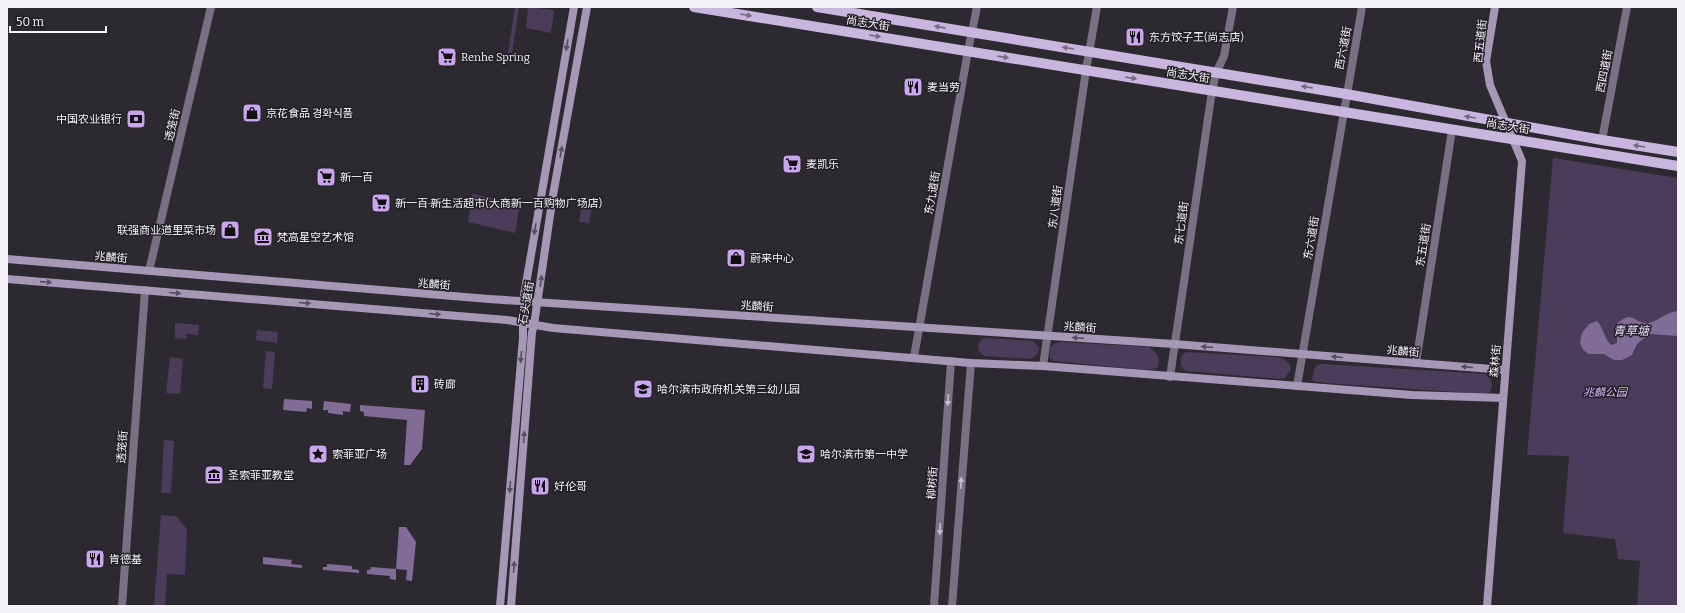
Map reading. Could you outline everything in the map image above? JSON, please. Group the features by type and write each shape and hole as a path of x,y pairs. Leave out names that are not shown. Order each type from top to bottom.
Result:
{"main road":[{"name":"石头道街","path":"500,606 522,338 521,322 523,301 574,7"},
{"name":"石头道街","path":"511,606 532,332 538,302 553,195 587,7"},
{"name":"尚志大街","path":"694,7 1678,166"},
{"name":"尚志大街","path":"817,7 839,9 1216,72 1678,152"},
{"name":"西五道街","path":"1495,7 1486,61 1490,85 1504,122"},
{"name":"森林街","path":"1487,606 1522,161 1504,122"},
{"name":"兆麟街","path":"7,259 523,301 1174,344 1506,370"},
{"path":"7,279 521,322 561,328 971,363 1043,366 1412,395 1503,398"}],"street":[{"name":"透笼街","path":"149,271 211,7"},
{"name":"东九道街","path":"914,357 977,7"},
{"name":"东八道街","path":"1043,366 1086,70 1097,7"},
{"name":"东七道街","path":"1170,377 1212,91 1216,72 1224,56 1233,7"},
{"name":"西六道街","path":"1346,94 1362,7"},
{"name":"西四道街","path":"1602,140 1627,7"},
{"name":"东六道街","path":"1297,386 1346,94"},
{"name":"东五道街","path":"1416,364 1452,130"},
{"name":"透笼街","path":"122,606 145,290"},
{"name":"柳树街","path":"934,606 951,361"},
{"path":"952,606 971,363"}],"green space":[{"path":"515,7 519,7 512,53 508,53"},
{"path":"528,7 554,10 551,33 526,28"},
{"name":"兆麟公园","path":"1553,158 1678,178 1678,606 1637,606 1640,561 1618,559 1615,539 1563,533 1569,456 1527,455"},
{"path":"472,194 520,204 515,233 468,222"},
{"path":"583,196 594,198 589,223 579,222"},
{"path":"175,323 199,325 198,335 187,334 186,339 175,338"},
{"path":"257,330 278,332 277,343 256,340"},
{"path":"985,338 1033,341 1039,348 1038,354 1031,359 984,356 981,354 978,347 980,342"},
{"path":"1060,342 1149,347 1158,356 1159,362 1157,368 1148,370 1054,361 1050,358 1050,347"},
{"path":"266,351 275,352 272,389 263,388"},
{"path":"1184,353 1276,357 1286,360 1291,369 1285,378 1282,379 1186,371 1181,366 1181,357"},
{"path":"170,357 183,359 180,394 166,393"},
{"path":"1323,364 1485,374 1491,380 1492,387 1490,392 1486,394 1312,381 1313,373 1317,365"},
{"path":"164,440 174,441 171,493 161,493"},
{"path":"161,515 176,516 187,529 185,575 167,574 165,606 154,606"}],"water":[{"name":"青草塘","path":"1678,311 1678,336 1649,334 1637,344 1632,355 1622,360 1614,360 1604,354 1589,354 1583,350 1580,343 1582,333 1589,324 1597,321 1611,345 1617,343 1617,324 1622,320 1630,317 1643,323 1648,323 1655,321 1669,313"},
{"path":"284,399 312,401 312,409 307,408 306,412 283,410"},
{"path":"324,401 351,404 350,412 343,411 343,415 328,413 328,410 323,410"},
{"path":"360,405 425,410 422,449 410,465 404,465 407,420 364,416 364,412 360,411"},
{"path":"399,527 406,527 416,542 412,581 406,580 407,570 396,569"},
{"path":"263,557 292,560 291,564 302,565 302,568 263,564"},
{"path":"327,564 352,566 352,569 359,570 359,573 323,570 323,567 327,567"},
{"path":"371,567 396,569 396,580 390,579 390,576 367,574 367,570 370,570"}],"place":[{"name":"东方饺子王(尚志店)","path":"1135,37"},
{"name":"Renhe Spring","path":"447,57"},
{"name":"麦当劳","path":"913,87"},
{"name":"京花食品 경화식품","path":"252,113"},
{"name":"中国农业银行","path":"136,119"},
{"name":"麦凯乐","path":"792,164"},
{"name":"新一百","path":"326,177"},
{"name":"新一百·新生活超市(大商新一百购物广场店)","path":"381,203"},
{"name":"联强商业道里菜市场","path":"230,230"},
{"name":"梵高星空艺术馆","path":"263,237"},
{"name":"蔚来中心","path":"736,258"},
{"name":"砖廊","path":"420,384"},
{"name":"哈尔滨市政府机关第三幼儿园","path":"643,389"},
{"name":"索菲亚广场","path":"318,454"},
{"name":"哈尔滨市第一中学","path":"806,454"},
{"name":"圣索菲亚教堂","path":"214,475"},
{"name":"好伦哥","path":"540,486"},
{"name":"肯德基","path":"95,559"}]}
